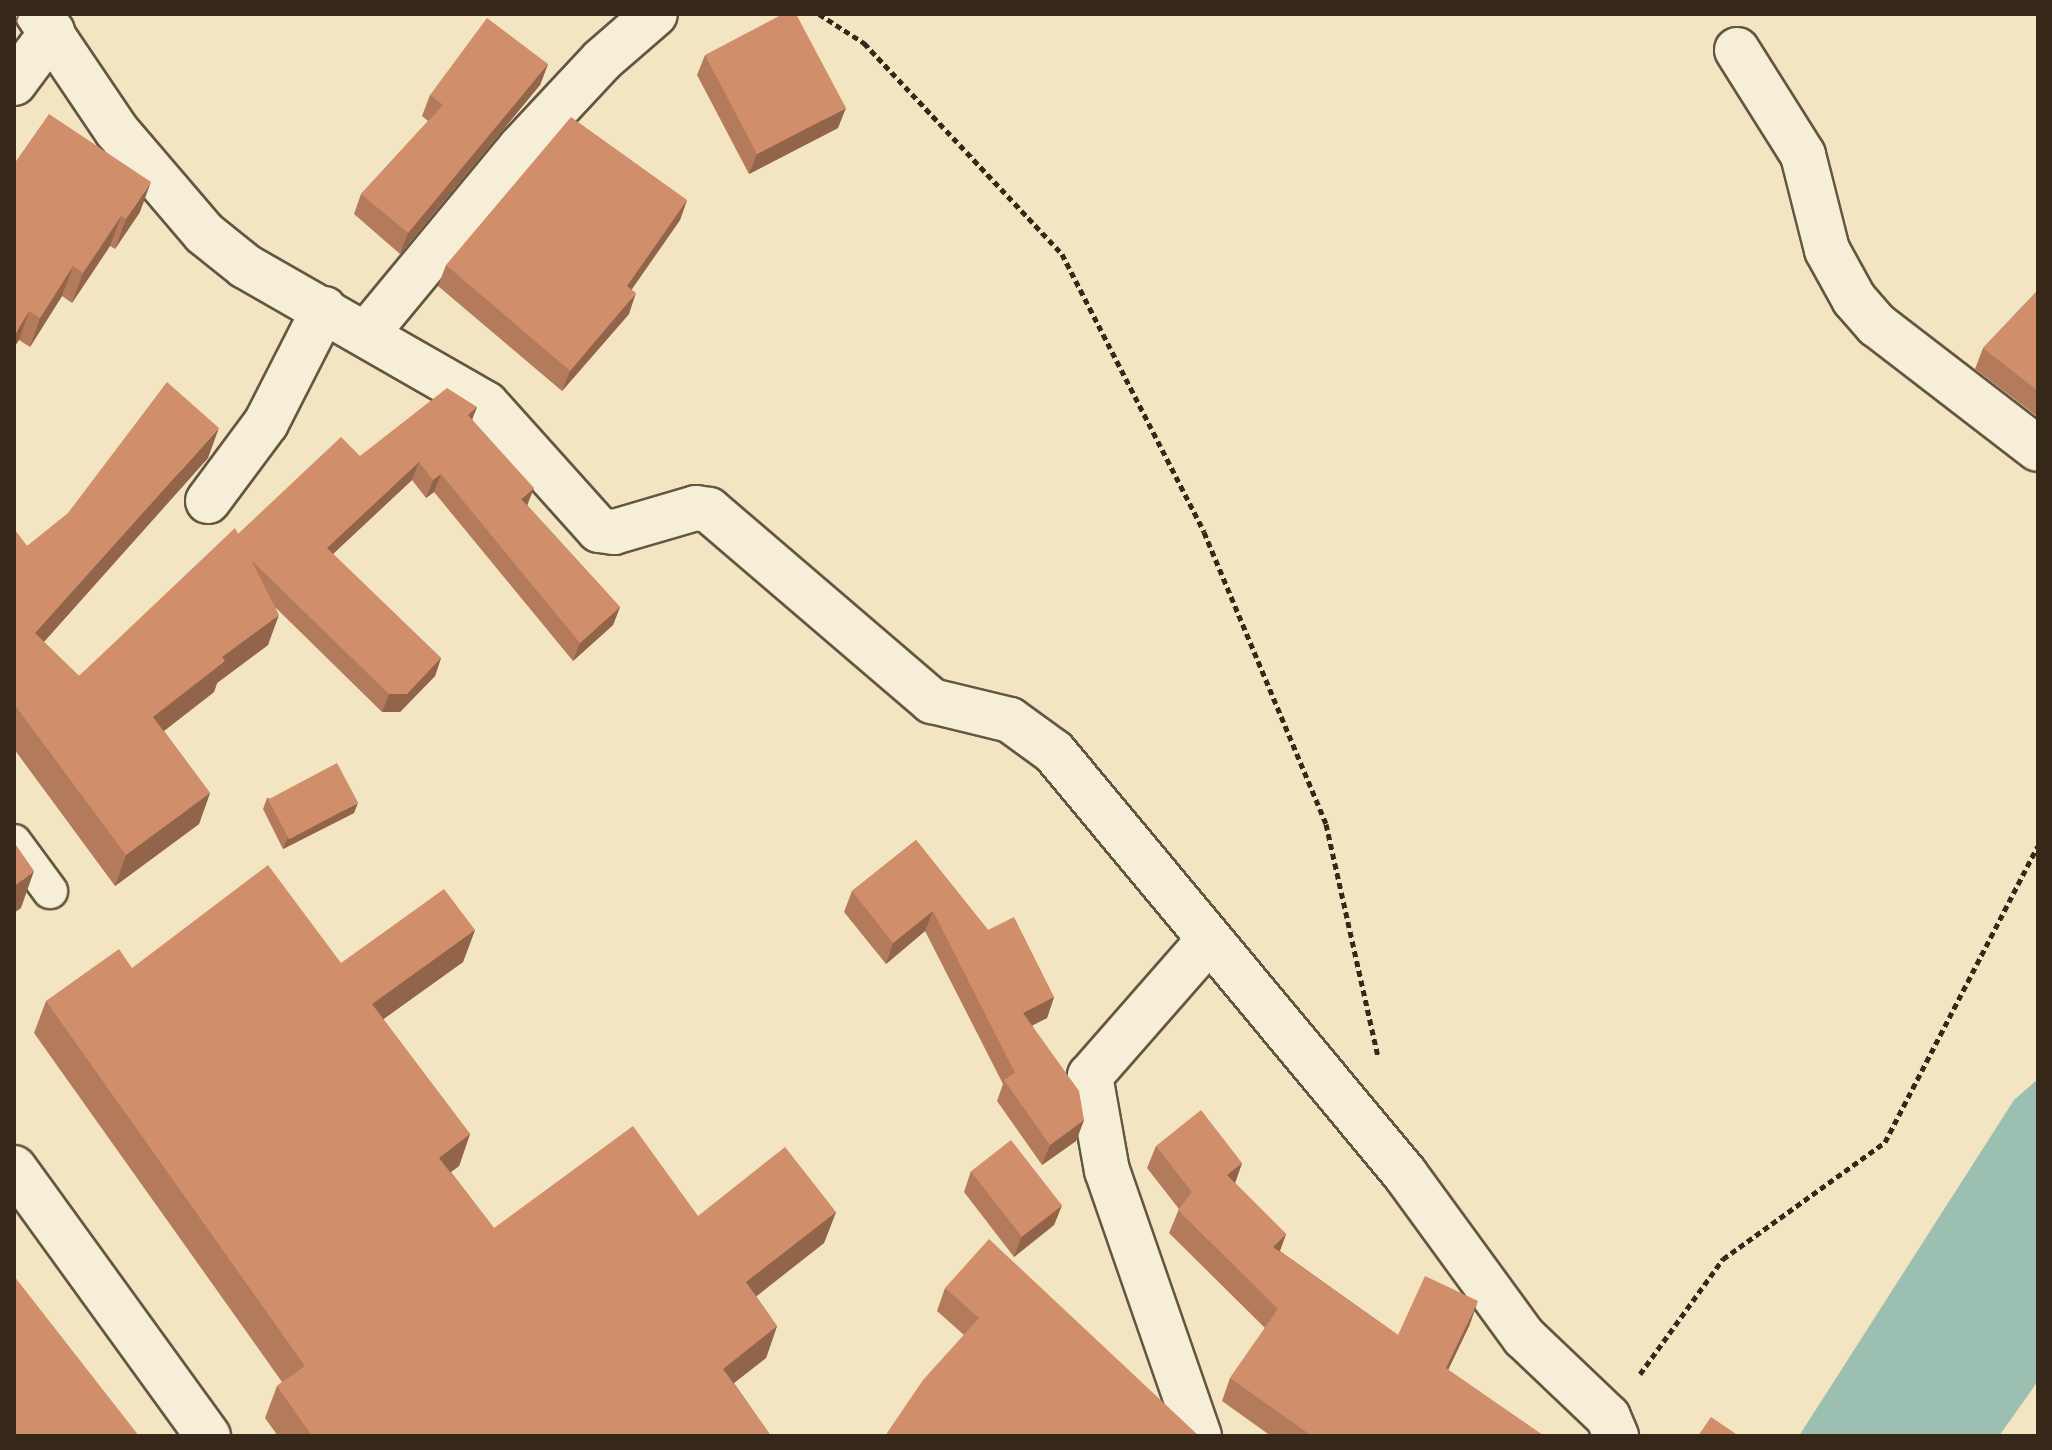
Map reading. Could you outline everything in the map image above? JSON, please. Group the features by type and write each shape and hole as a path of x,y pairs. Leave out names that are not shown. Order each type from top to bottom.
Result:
{"street":[{"path":"367,333 520,148 602,60 655,14"},
{"path":"14,83 45,23 117,131 204,233 245,266 367,333 486,404 599,530 614,532 696,508 709,510 932,701 1010,720 1054,752 1405,1174 1524,1337 1612,1427"},
{"path":"1737,50 1803,155 1827,250 1854,299 1877,325 2038,449"},
{"path":"208,501 266,423 324,309"},
{"path":"1199,1436 1107,1171 1090,1076 1209,940"},
{"path":"14,1168 208,1436"}],"lane":[{"path":"14,842 50,891"}],"path":[{"path":"819,14 864,43 1062,254 1204,532 1326,824 1381,1068"},
{"path":"1612,1427 1723,1259 1885,1142 2038,846"}],"shaded area":[{"path":"2038,1079 2038,1381 1999,1436 1799,1436 2014,1100"}],"building":[{"path":"783,14 796,14 846,108 757,154 705,55"},
{"path":"487,18 548,64 408,233 361,194 443,105 430,95"},
{"path":"49,114 151,182 126,219 121,216 83,273 73,266 40,318 29,311 14,336 14,164"},
{"path":"571,117 687,200 627,286 636,293 570,371 446,265"},
{"path":"2038,290 2038,391 1983,348"},
{"path":"167,382 219,428 35,633 79,676 235,528 279,615 222,657 225,661 153,717 210,793 126,855 14,704 14,529 27,546 68,513"},
{"path":"447,388 477,407 468,415 534,488 521,499 620,607 580,643 441,474 433,480 419,462 327,548 441,658 407,694 389,694 251,560 238,534 341,437 360,456"},
{"path":"337,763 358,803 289,839 268,800"},
{"path":"916,840 988,930 1014,917 1054,997 1023,1013 1079,1091 1084,1120 1050,1145 1004,1080 1015,1073 933,911 893,943 852,891"},
{"path":"14,842 34,871 14,886"},
{"path":"268,865 341,963 444,889 475,930 372,1004 470,1134 439,1158 494,1228 633,1126 698,1216 785,1147 836,1212 746,1282 777,1326 723,1369 771,1436 312,1436 277,1386 305,1366 46,1001 119,949 132,968"},
{"path":"1201,1110 1242,1163 1227,1175 1286,1234 1273,1247 1398,1335 1425,1276 1478,1301 1446,1368 1544,1436 1312,1436 1230,1378 1278,1309 1178,1210 1192,1192 1156,1146"},
{"path":"1011,1140 1062,1205 1022,1237 971,1171"},
{"path":"989,1239 1199,1436 885,1436 923,1380 979,1318 945,1288"},
{"path":"14,1276 139,1436 14,1436"},
{"path":"1711,1417 1739,1436 1698,1436"}]}
